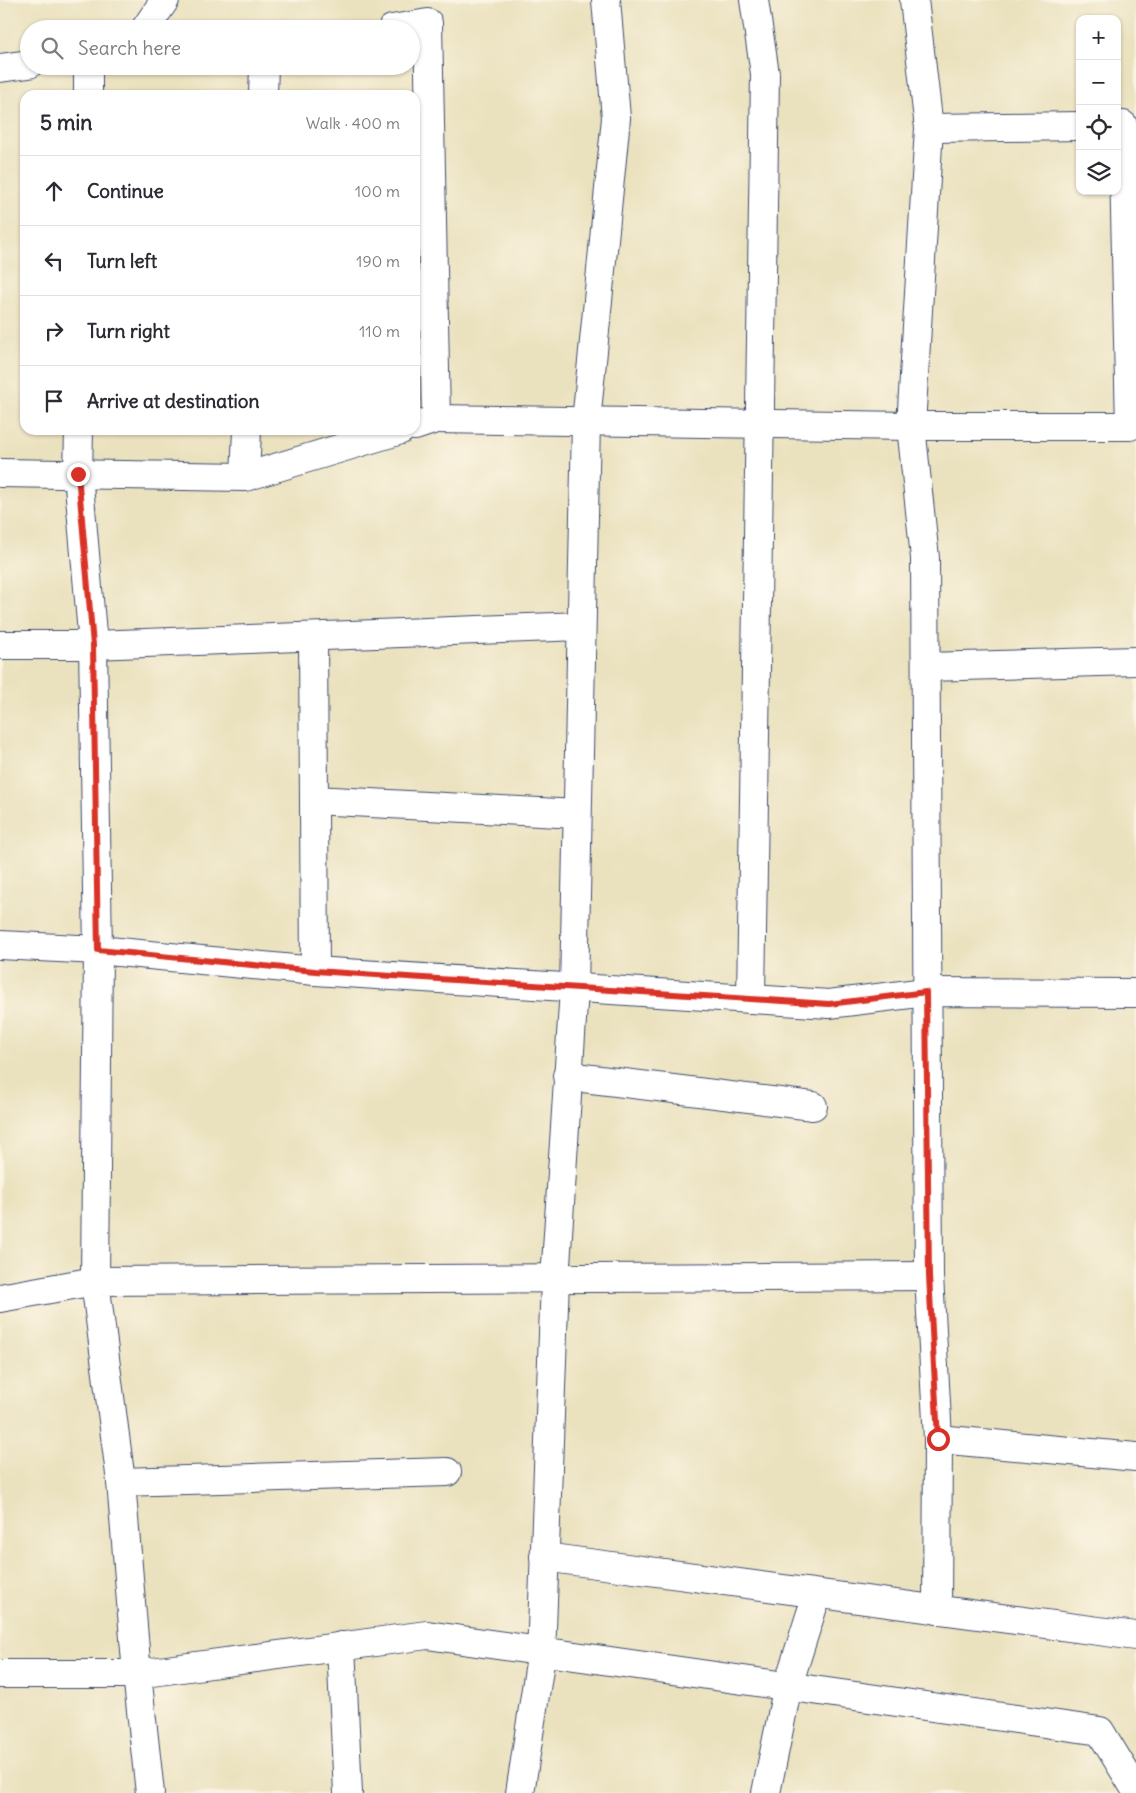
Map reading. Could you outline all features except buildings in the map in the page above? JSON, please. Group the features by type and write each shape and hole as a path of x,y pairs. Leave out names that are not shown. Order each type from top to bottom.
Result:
{"street":[{"path":"151,20 165,0"},
{"path":"520,1793 541,1651 555,1280 574,989 586,422 616,118 606,0"},
{"path":"751,999 765,74 754,0"},
{"path":"914,0 929,128 911,426 925,558 929,1276 938,1439 937,1610"},
{"path":"411,20 428,12 426,423 586,422 911,426 1130,426 1123,125 1121,125"},
{"path":"0,68 20,65"},
{"path":"88,75 88,90"},
{"path":"263,90 264,75"},
{"path":"929,128 1076,126"},
{"path":"79,435 78,474 93,645 98,950 95,1281 121,1482 136,1674 150,1793"},
{"path":"245,477 247,435"},
{"path":"0,473 245,477 384,435"},
{"path":"0,645 93,645 581,626"},
{"path":"313,636 315,971"},
{"path":"927,666 1136,661"},
{"path":"314,800 578,814"},
{"path":"0,945 98,950 315,971 829,1004 926,992 1136,993"},
{"path":"567,1076 812,1106"},
{"path":"0,1298 95,1281 555,1280 929,1276"},
{"path":"938,1439 1136,1457"},
{"path":"121,1482 447,1472"},
{"path":"544,1557 1136,1636"},
{"path":"766,1793 788,1686 817,1594"},
{"path":"0,1674 136,1674 428,1635 1100,1731 1136,1790"},
{"path":"341,1646 348,1793"}],"route":[{"path":"78,474 93,645 98,950 315,971 829,1004 926,992 929,1276 938,1439"}]}
